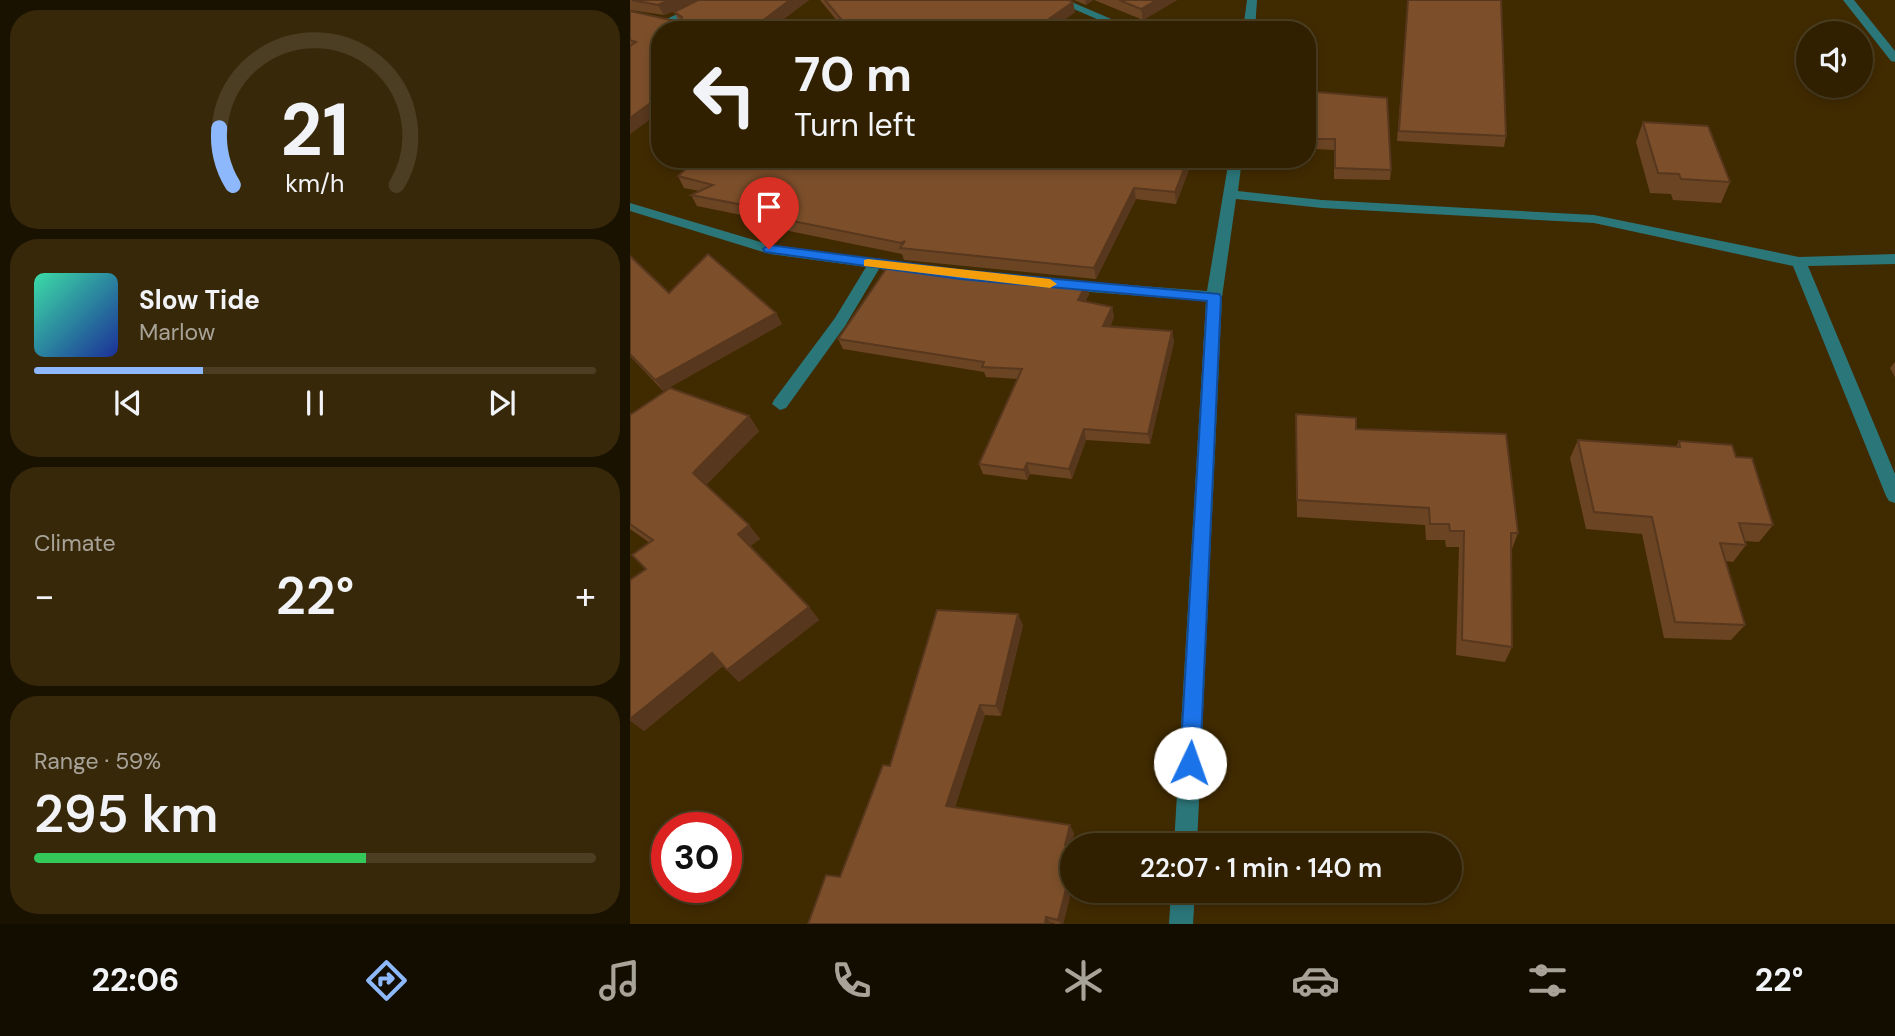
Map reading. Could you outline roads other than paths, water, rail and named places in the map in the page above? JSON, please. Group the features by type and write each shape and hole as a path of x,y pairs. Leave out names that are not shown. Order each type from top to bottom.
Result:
{"street":[{"path":"660,21 717,0"},
{"path":"1058,0 1110,21"},
{"path":"1250,21 1252,0"},
{"path":"1848,0 1895,59"},
{"path":"1186,833 1214,297 1234,168"},
{"path":"1230,194 1322,204 1594,219 1799,262 1895,260"},
{"path":"630,207 769,249 923,270"},
{"path":"1799,262 1895,496"},
{"path":"780,404 840,322 875,264"},
{"path":"1053,284 1214,297"},
{"path":"1181,924 1182,903"}]}
